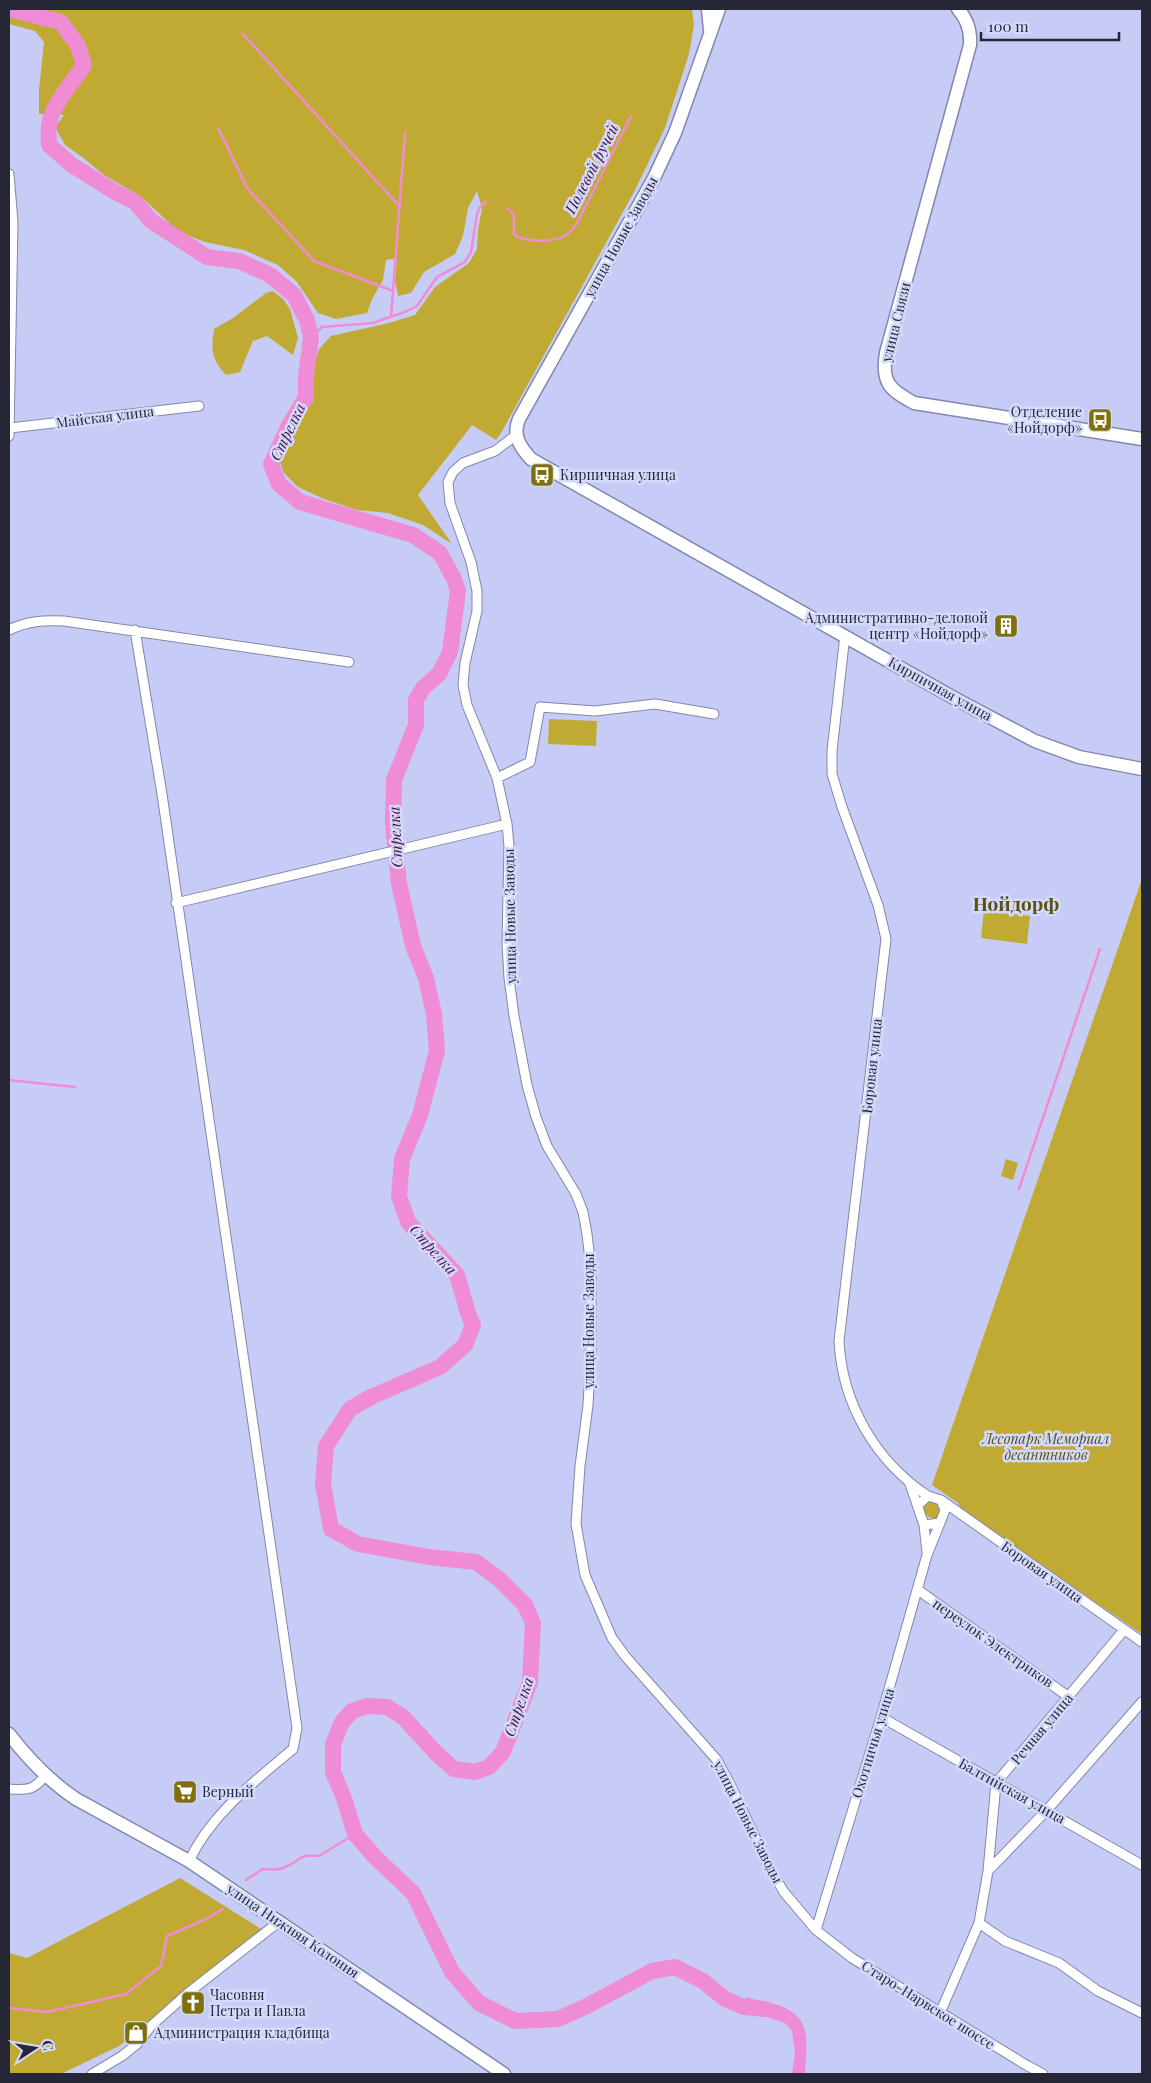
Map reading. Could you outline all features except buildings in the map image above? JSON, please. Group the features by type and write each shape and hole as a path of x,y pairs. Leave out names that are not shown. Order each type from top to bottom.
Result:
{"street":[{"name":"улица Новые Заводы","path":"708,9 711,33"},
{"name":"улица Новые Заводы","path":"719,9 675,133 654,180 519,419 517,439 495,452 463,463 453,472 448,487 454,518 471,562 477,591 477,611 464,673 464,693 497,778 507,824 509,846 509,970 519,1045 534,1109 547,1146 576,1194 583,1212 591,1269 588,1405 576,1499 576,1524 585,1575 612,1638 625,1656 717,1760 770,1869 784,1892 816,1930"},
{"name":"улица Связи","path":"958,9 970,32 970,45 886,353 884,365 888,382 894,392 914,403 1142,439"},
{"path":"9,174 13,222 10,432"},
{"name":"Майская улица","path":"10,432 199,406"},
{"name":"Кирпичная улица","path":"517,439 531,459 954,698 1035,740 1079,757 1142,769"},
{"path":"9,630 22,624 45,620 135,630 349,662"},
{"path":"135,630 159,776 176,903 255,1427 297,1728 294,1749 243,1791 217,1817 197,1846 190,1861"},
{"name":"Боровая улица","path":"845,635 832,751 832,774 842,807 878,904 886,939 839,1341 840,1355 848,1391 864,1430 910,1484 928,1496"},
{"path":"497,778 530,762 540,707 595,711 655,704 714,714"},
{"path":"176,903 507,824"},
{"name":"Боровая улица","path":"910,1484 918,1505"},
{"path":"928,1496 942,1500 945,1510 942,1520 924,1524 918,1505 928,1496"},
{"name":"Боровая улица","path":"942,1500 1142,1642"},
{"name":"Охотничья улица","path":"816,1930 881,1717 927,1555 942,1520 954,1509"},
{"name":"Охотничья улица","path":"924,1524 927,1555"},
{"name":"переулок Электриков","path":"918,1590 1068,1696"},
{"name":"Речная улица","path":"996,1784 1124,1630"},
{"path":"988,1871 1048,1810 1142,1702"},
{"name":"Балтийская улица","path":"881,1717 996,1784 1048,1810 1142,1864"},
{"name":"улица Нижняя Колония","path":"9,1734 45,1776 76,1799 190,1861 504,2074"},
{"path":"9,1789 31,1789 37,1786 45,1776"},
{"path":"940,2013 980,1923 988,1871 996,1784"},
{"path":"92,2074 122,2056 183,1998 280,1921"},
{"path":"980,1923 1005,1941 1059,1963 1098,1990 1142,2013"},
{"name":"Старо-Нарвское шоссе","path":"816,1930 852,1958 1043,2074"}],"green space":[{"path":"9,9 692,9 694,25 689,54 665,128 635,190 501,433 496,440 472,425 418,495 452,544 423,525 388,513 357,510 324,499 298,487 284,473 280,462 302,415 314,400 311,373 319,349 331,336 415,315 435,287 469,263 477,249 482,208 477,191 468,208 463,236 455,254 424,272 411,293 398,296 395,281 397,258 386,260 383,280 372,299 367,313 336,319 318,313 297,282 278,265 244,250 205,242 179,232 140,196 104,175 65,145 55,127 64,115 39,114 39,90 44,42 35,31 9,24"},
{"path":"273,291 283,299 290,309 298,338 293,355 267,336 253,341 240,372 226,375 217,364 213,353 214,329 233,318 266,293"},
{"path":"549,719 597,721 596,746 548,744"},
{"name":"Лесопарк Мемориал десантников","path":"1142,879 1142,1634 963,1512 958,1503 932,1485"},
{"path":"984,910 1030,916 1027,944 981,938"},
{"path":"1006,1159 1018,1163 1013,1180 1001,1176"},
{"path":"926,1500 938,1502 941,1511 937,1518 931,1518 923,1513 923,1506"},
{"path":"180,1878 261,1929 157,2017 119,2046 61,2074 9,2074 9,1953 27,1958"}],"shaded area":[{"path":"747,1997 778,2005 790,2010 798,2017 803,2024 805,2033 805,2074 792,2074 795,2053 792,2031 785,2023 752,2012 743,2013"}],"waterway":[{"name":"Стрелка","path":"9,9 61,22 78,46 84,65 54,110 49,126 49,145 72,165 115,192 135,202 151,221 207,257 239,261 270,275 294,295 307,320 311,337 306,376 306,397 288,427 271,464 279,484 300,502 413,535 440,553 454,579 458,591 450,652 439,674 423,688 416,700 416,725 394,780 393,824 399,883 413,946 426,978 434,1014 437,1051 420,1115 402,1159 399,1196 408,1222 457,1275 473,1325 465,1345 440,1367 371,1397 350,1409 326,1446 323,1484 331,1529 358,1544 429,1557 476,1562 499,1579 525,1605 533,1623 530,1682 503,1752 489,1767 475,1772 454,1769 436,1753 403,1717 387,1707 367,1706 352,1711 342,1722 333,1744 333,1772 344,1798 355,1834 375,1857 413,1893 452,1972 479,2003 515,2021 558,2019 587,2006 652,1971 675,1967 703,1981 725,1999 744,2007 765,2009"},
{"path":"243,34 400,207"},
{"name":"Полевой ручей","path":"507,208 514,215 514,234 518,237 531,240 546,240 566,235 576,225 631,116"},
{"path":"218,128 247,188 314,261 393,291 391,317"},
{"path":"393,291 405,133"},
{"name":"Полевой ручей","path":"311,337 322,327 373,323 417,306 437,277 465,262 471,252 477,214 480,207 486,202"},
{"path":"1019,1189 1100,949"},
{"path":"9,1080 75,1087"},
{"path":"246,1880 263,1869 280,1869 289,1866 303,1857 319,1856 355,1834"},
{"path":"9,2008 47,2012 126,1994 161,1966 167,1936 206,1919 223,1909"}],"place":[{"name":"Отделение «Нойдорф»","path":"1100,420"},
{"name":"Кирпичная улица","path":"542,475"},
{"name":"Административно-деловой центр «Нойдорф»","path":"1006,626"},
{"name":"Верный","path":"185,1792"},
{"name":"Часовня Петра и Павла","path":"193,2003"},
{"name":"Администрация кладбища","path":"136,2033"}],"district":[{"name":"Нойдорф","path":"1016,904"}]}
